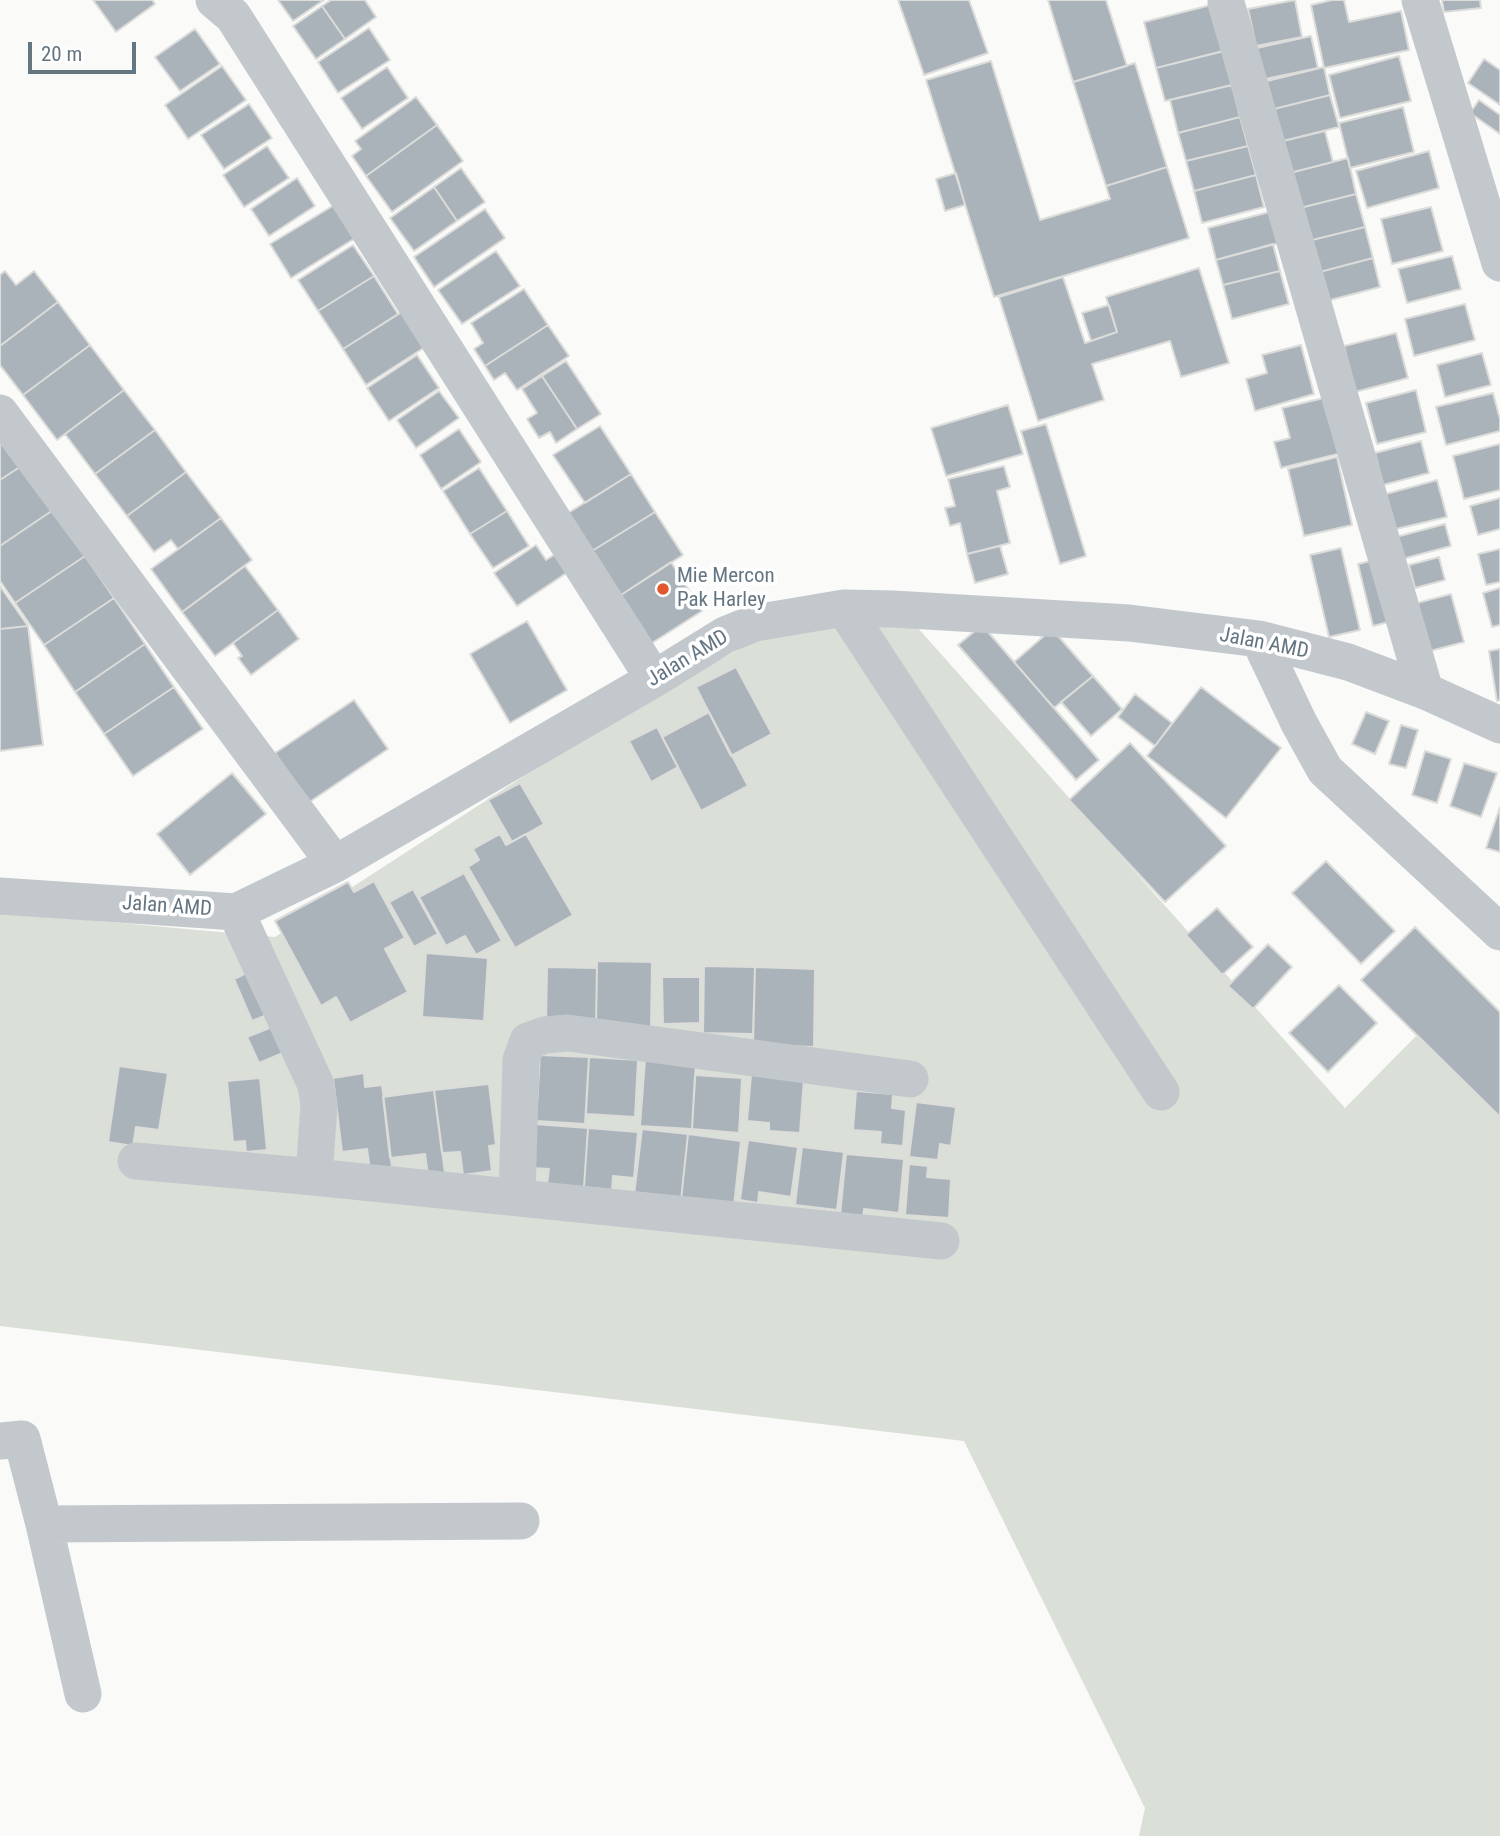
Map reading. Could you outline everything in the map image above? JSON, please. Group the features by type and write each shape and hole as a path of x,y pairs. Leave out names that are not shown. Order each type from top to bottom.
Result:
{"street":[{"path":"1420,0 1488,180 1500,262"},
{"path":"1226,1 1425,691"},
{"path":"226,5 654,680"},
{"path":"0,413 335,864"},
{"path":"844,608 1161,1093"},
{"name":"Jalan AMD","path":"0,895 236,912 335,864 654,680 725,635 755,623 844,608 893,608 1129,623 1259,639 1348,662 1425,691 1500,725"},
{"path":"1259,639 1325,770 1500,932"},
{"path":"236,912 316,1086 319,1105 314,1177"},
{"path":"517,1197 521,1060 528,1041 545,1035 568,1033 910,1079"},
{"path":"136,1161 941,1241"},
{"path":"0,1441 22,1439 83,1694"},
{"path":"44,1524 521,1521"}],"shaded area":[{"path":"785,623 917,627 1345,1108 1416,1036 1500,1108 1500,1836 1139,1836 1145,1808 964,1441 0,1326 0,912 275,937 592,732"}],"building":[{"path":"93,0 152,0 155,4 116,32"},
{"path":"278,0 324,0 293,21"},
{"path":"331,0 365,0 376,17 345,39 322,6"},
{"path":"898,0 969,0 988,53 924,75"},
{"path":"1048,0 1106,0 1127,66 1073,82"},
{"path":"1295,0 1302,37 1256,46 1248,9"},
{"path":"1344,0 1349,22 1401,11 1409,50 1324,68 1311,5"},
{"path":"1442,0 1480,0 1481,8 1444,12"},
{"path":"1211,5 1224,51 1156,68 1144,22"},
{"path":"322,6 345,39 316,59 293,26"},
{"path":"369,28 390,60 338,93 318,62"},
{"path":"195,29 220,64 180,91 155,57"},
{"path":"1311,36 1318,68 1256,81 1248,50"},
{"path":"1231,49 1240,83 1165,101 1156,68"},
{"path":"1399,56 1411,101 1340,118 1329,75"},
{"path":"1484,59 1500,70 1500,105 1468,83"},
{"path":"991,61 1040,220 1110,199 1106,186 1167,167 1189,238 994,297 926,80"},
{"path":"1135,63 1167,167 1106,186 1073,82"},
{"path":"222,66 246,100 188,139 165,105"},
{"path":"387,67 408,98 362,129 341,98"},
{"path":"1324,67 1330,95 1270,110 1263,82"},
{"path":"1232,85 1240,117 1178,133 1170,100"},
{"path":"1330,95 1339,127 1279,142 1270,110"},
{"path":"416,97 437,125 366,176 352,156 361,149 355,141"},
{"path":"1479,100 1500,115 1500,134 1470,113"},
{"path":"249,104 272,138 224,169 201,135"},
{"path":"1403,107 1414,152 1350,168 1339,123"},
{"path":"1240,117 1248,146 1186,161 1178,133"},
{"path":"437,125 463,161 392,212 366,176"},
{"path":"1325,131 1333,162 1286,174 1279,142"},
{"path":"267,146 289,178 244,207 223,175"},
{"path":"1248,146 1256,175 1194,191 1186,161"},
{"path":"1429,151 1439,188 1367,208 1356,171"},
{"path":"1348,158 1356,194 1296,209 1286,174"},
{"path":"461,168 485,202 457,221 434,187"},
{"path":"956,173 965,205 945,211 936,179"},
{"path":"1256,175 1264,207 1202,223 1194,191"},
{"path":"297,178 315,206 269,236 251,209"},
{"path":"434,187 457,221 414,251 390,218"},
{"path":"1356,194 1365,227 1304,242 1296,209"},
{"path":"336,204 357,237 291,278 270,244"},
{"path":"1431,207 1443,251 1392,264 1381,219"},
{"path":"485,209 505,238 434,287 414,257"},
{"path":"1281,209 1290,240 1216,260 1208,228"},
{"path":"1365,227 1373,258 1312,274 1304,242"},
{"path":"1273,244 1280,271 1223,285 1216,260"},
{"path":"353,245 374,276 318,311 298,280"},
{"path":"496,251 520,286 462,324 438,290"},
{"path":"1452,256 1461,289 1407,303 1398,269"},
{"path":"1373,258 1380,287 1319,303 1312,274"},
{"path":"1199,268 1229,363 1181,377 1170,341 1092,364 1104,400 1038,421 999,297 1063,277 1085,343 1117,332 1106,297"},
{"path":"5,271 16,285 34,271 58,302 0,346 0,275"},
{"path":"1280,271 1289,304 1232,319 1223,285"},
{"path":"374,276 398,314 343,349 318,311"},
{"path":"524,289 548,325 485,366 474,349 483,343 471,323"},
{"path":"58,302 90,345 23,395 0,365 0,346"},
{"path":"1465,304 1475,340 1414,356 1405,319"},
{"path":"413,305 436,340 366,385 343,349"},
{"path":"1109,305 1117,332 1091,341 1082,313"},
{"path":"548,325 569,356 517,390 505,373 494,380 485,366"},
{"path":"1396,333 1408,378 1355,392 1344,346"},
{"path":"90,345 124,390 57,440 23,395"},
{"path":"1301,345 1314,394 1255,411 1246,379 1267,373 1262,355"},
{"path":"1482,353 1491,385 1445,397 1437,365"},
{"path":"417,355 439,388 389,421 367,388"},
{"path":"566,361 601,414 577,429 542,376"},
{"path":"542,376 577,429 556,443 550,432 539,438 527,419 537,413 522,389"},
{"path":"124,390 155,430 95,474 65,434"},
{"path":"1416,390 1426,432 1377,444 1366,403"},
{"path":"439,391 459,418 416,448 397,420"},
{"path":"1493,393 1500,419 1500,431 1446,445 1436,407"},
{"path":"1328,397 1342,453 1281,468 1274,442 1290,438 1282,408"},
{"path":"1008,405 1023,454 946,476 931,428"},
{"path":"1046,424 1086,556 1060,564 1021,431"},
{"path":"600,426 631,474 585,503 553,455"},
{"path":"459,429 481,462 441,489 420,455"},
{"path":"155,430 186,472 127,516 95,474"},
{"path":"0,431 23,465 0,480"},
{"path":"1421,441 1429,473 1383,485 1375,453"},
{"path":"1500,444 1500,490 1464,499 1453,456"},
{"path":"1337,457 1352,525 1304,536 1288,469"},
{"path":"23,465 53,510 0,546 0,480"},
{"path":"1004,466 1010,487 997,491 1010,543 967,554 960,523 950,526 945,508 955,506 948,479"},
{"path":"479,468 507,511 470,534 443,491"},
{"path":"186,472 221,518 178,549 171,540 154,552 127,516"},
{"path":"631,474 655,512 592,551 568,513"},
{"path":"1437,480 1447,517 1396,529 1386,494"},
{"path":"1500,498 1500,529 1478,535 1470,506"},
{"path":"53,510 85,556 15,603 0,581 0,546"},
{"path":"507,511 529,546 493,568 470,534"},
{"path":"655,512 683,555 621,595 592,551"},
{"path":"221,518 252,560 182,612 151,569"},
{"path":"1445,524 1451,546 1402,559 1396,537"},
{"path":"536,545 546,560 562,550 574,568 517,606 494,573"},
{"path":"1000,546 1008,574 975,583 967,554"},
{"path":"1341,548 1360,630 1329,637 1310,555"},
{"path":"1500,549 1500,582 1486,585 1478,554"},
{"path":"85,556 114,598 44,645 15,603"},
{"path":"1439,557 1445,580 1415,588 1409,565"},
{"path":"1378,559 1392,621 1373,626 1358,564"},
{"path":"671,562 702,611 652,643 621,595"},
{"path":"245,566 278,610 215,656 182,612"},
{"path":"0,586 28,626 0,629"},
{"path":"1500,588 1500,625 1492,627 1483,593"},
{"path":"1451,594 1464,642 1430,651 1417,603"},
{"path":"114,598 145,644 75,692 44,645"},
{"path":"278,610 299,639 251,675 238,658 242,656 233,643"},
{"path":"527,621 567,690 510,723 470,654"},
{"path":"982,625 1099,760 1076,780 958,645"},
{"path":"28,626 43,745 0,751 0,629"},
{"path":"1052,629 1093,676 1054,708 1014,662"},
{"path":"145,644 174,687 104,734 75,692"},
{"path":"1500,649 1500,700 1497,701 1489,651"},
{"path":"736,667 772,734 731,756 696,687"},
{"path":"1093,676 1122,709 1091,736 1061,702"},
{"path":"174,687 203,729 133,776 104,734"},
{"path":"1201,687 1281,748 1226,818 1147,756"},
{"path":"1135,694 1172,723 1155,746 1118,717"},
{"path":"354,700 388,749 308,803 275,753"},
{"path":"709,712 748,786 701,811 662,737"},
{"path":"1366,712 1389,721 1375,754 1352,744"},
{"path":"1401,725 1418,730 1406,768 1389,764"},
{"path":"657,727 678,767 651,782 629,741"},
{"path":"1130,743 1226,846 1165,902 1069,800"},
{"path":"1425,751 1451,759 1437,803 1412,795"},
{"path":"1464,763 1497,773 1481,817 1450,806"},
{"path":"232,773 266,814 190,875 157,834"},
{"path":"520,783 544,824 512,842 488,800"},
{"path":"1500,807 1500,852 1486,848"},
{"path":"500,834 506,845 526,834 573,915 515,948 468,867 479,860 473,849"},
{"path":"1326,861 1395,931 1361,964 1292,893"},
{"path":"464,873 502,941 476,955 465,936 446,946 419,897"},
{"path":"374,881 405,938 385,949 408,992 350,1023 336,997 321,1006 275,921 348,882 354,892"},
{"path":"413,889 438,934 414,947 389,902"},
{"path":"1217,908 1253,947 1222,975 1186,935"},
{"path":"1415,927 1500,1012 1500,1117 1361,980"},
{"path":"1268,944 1292,967 1253,1009 1228,986"},
{"path":"426,953 488,958 484,1021 422,1017"},
{"path":"597,961 652,962 651,1027 596,1026"},
{"path":"704,966 755,967 753,1034 703,1033"},
{"path":"547,967 597,968 596,1026 546,1025"},
{"path":"755,967 815,969 814,1047 753,1045"},
{"path":"255,969 274,1012 252,1021 234,979"},
{"path":"662,977 700,977 700,1023 663,1024"},
{"path":"1339,985 1377,1023 1328,1072 1289,1033"},
{"path":"272,1027 283,1053 259,1063 247,1037"},
{"path":"540,1055 589,1057 585,1124 536,1121"},
{"path":"589,1057 638,1060 635,1117 586,1114"},
{"path":"645,1060 696,1063 692,1129 640,1126"},
{"path":"119,1066 168,1073 159,1130 136,1127 133,1146 108,1142"},
{"path":"364,1073 365,1087 382,1085 392,1167 370,1170 367,1149 342,1152 333,1078"},
{"path":"695,1075 742,1078 739,1133 692,1129"},
{"path":"751,1075 804,1079 800,1133 769,1131 769,1123 747,1121"},
{"path":"260,1078 267,1150 246,1152 245,1141 233,1142 227,1081"},
{"path":"489,1084 496,1145 489,1146 492,1171 463,1175 460,1152 442,1153 434,1090"},
{"path":"434,1090 445,1173 428,1175 425,1154 390,1158 383,1097"},
{"path":"856,1091 893,1094 892,1108 906,1110 903,1146 880,1144 881,1132 853,1130"},
{"path":"916,1102 956,1107 951,1146 940,1144 938,1160 909,1157"},
{"path":"535,1124 588,1128 584,1187 547,1185 549,1169 532,1168"},
{"path":"588,1128 638,1132 634,1178 613,1176 612,1190 584,1187"},
{"path":"642,1129 688,1134 681,1200 634,1195"},
{"path":"688,1134 741,1141 734,1206 681,1200"},
{"path":"748,1140 798,1147 791,1197 759,1192 758,1203 740,1200"},
{"path":"802,1147 844,1152 837,1210 795,1205"},
{"path":"846,1154 904,1159 899,1213 864,1209 863,1219 840,1216"},
{"path":"909,1164 928,1166 927,1177 951,1179 949,1218 905,1215"}],"place":[{"name":"Mie Mercon Pak Harley","path":"663,589"}]}
